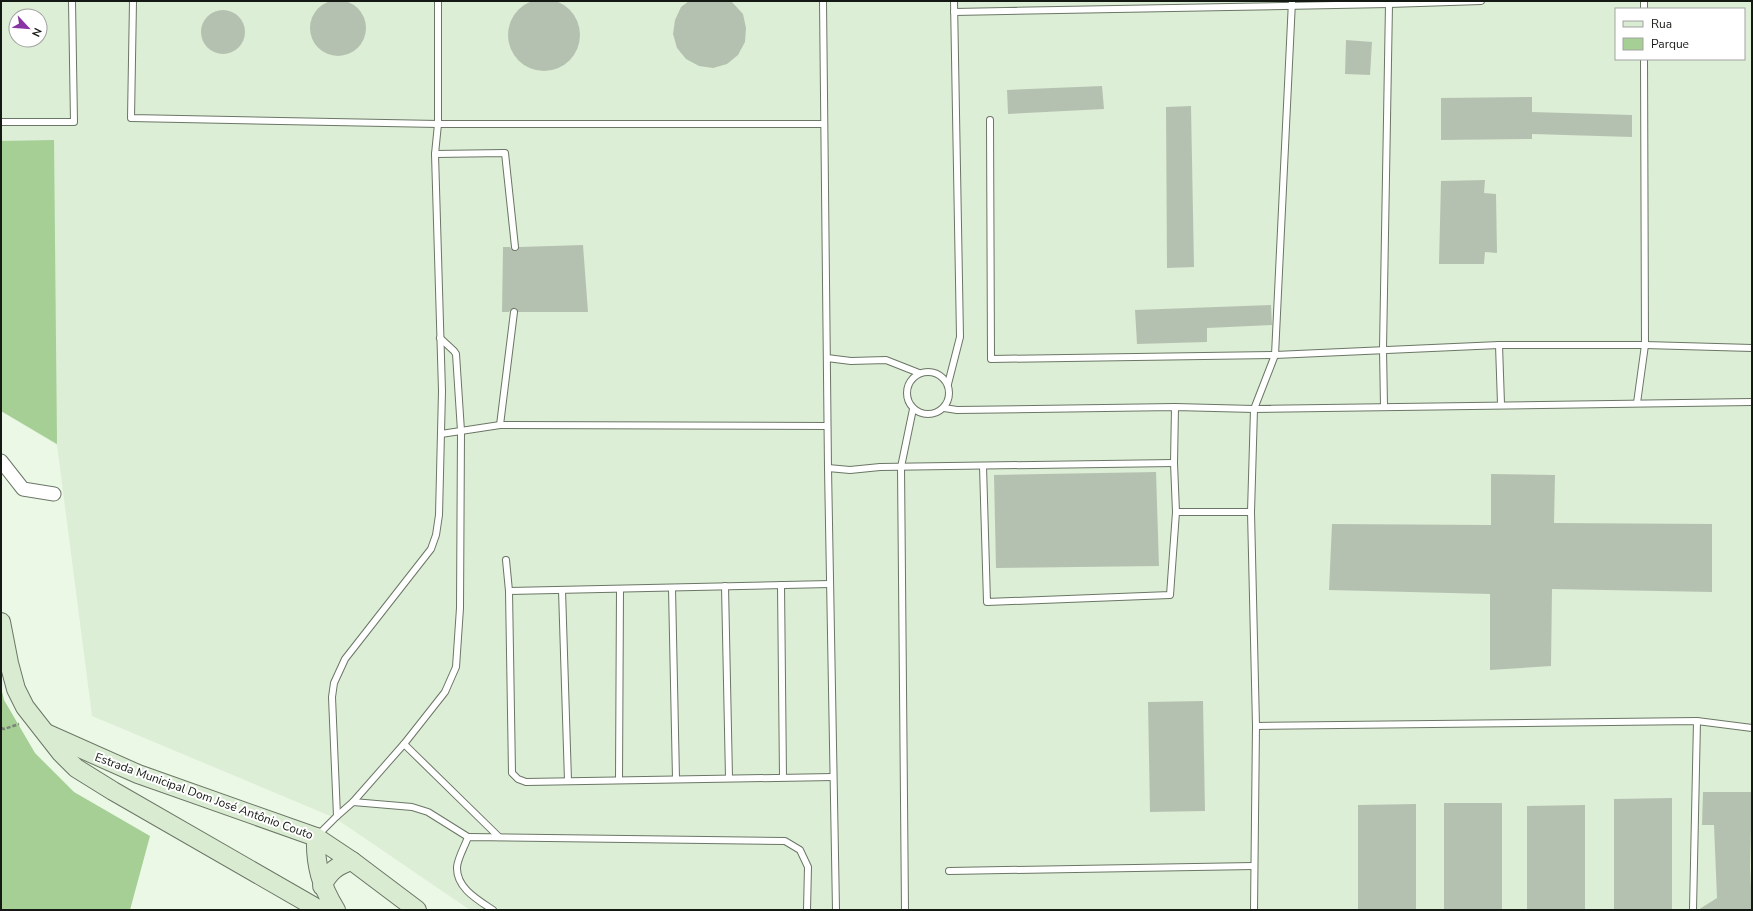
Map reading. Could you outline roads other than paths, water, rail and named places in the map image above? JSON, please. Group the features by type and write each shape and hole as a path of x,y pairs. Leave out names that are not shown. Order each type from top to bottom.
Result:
{"main road":[{"name":"Estrada Municipal Dom José Antônio Couto","path":"1,622 16,689 25,707 61,753 76,768 100,784 320,910"},
{"name":"Estrada Municipal Dom José Antônio Couto","path":"45,733 138,774 316,837 352,861 417,910"},
{"path":"316,837 316,854 322,886 336,910"},
{"path":"322,886 332,870 339,864 352,861"}],"street":[{"path":"1,461 23,489 54,494"}],"lane":[{"path":"1,122 74,122 72,1"},
{"path":"133,1 131,118 438,124 824,124"},
{"path":"338,816 332,697 334,683 345,659 431,549 436,535 439,515 442,391 435,154 438,124 438,1"},
{"path":"823,1 827,426 836,910"},
{"path":"948,384 960,337 954,1"},
{"path":"954,12 1481,1"},
{"path":"1254,910 1256,726 1251,512 1254,409 1275,355 1292,4"},
{"path":"1384,406 1383,349 1389,4"},
{"path":"1637,403 1645,345 1644,60"},
{"path":"990,120 991,359 1275,355 1499,345 1645,345 1752,348"},
{"path":"435,154 505,153 515,247"},
{"path":"500,424 514,312"},
{"path":"316,837 353,802 404,744 445,692 456,667 460,608 461,431 456,354 440,338"},
{"path":"1499,345 1501,404"},
{"path":"827,358 851,361 886,360 919,373 936,373 943,377 948,384 950,393 944,408 937,413 928,415 920,414 913,409 908,402 906,394 908,385 912,378 919,373"},
{"path":"944,408 957,410 1175,408 1254,409 1501,404 1752,402"},
{"path":"983,466 987,602 1170,596 1176,512 1174,463 1175,408"},
{"path":"905,910 901,467 913,409"},
{"path":"441,434 500,424 827,426"},
{"path":"828,468 850,470 880,467 1174,463"},
{"path":"1176,512 1251,512"},
{"path":"506,560 509,591 512,773 518,779 526,782 833,776"},
{"path":"509,591 830,584"},
{"path":"781,585 783,777"},
{"path":"725,586 729,778"},
{"path":"672,588 676,779"},
{"path":"619,780 620,589"},
{"path":"562,590 568,781"},
{"path":"1256,726 1697,721 1751,727"},
{"path":"1694,910 1697,721"},
{"path":"404,744 498,838"},
{"path":"353,802 412,807 428,812 468,837 785,841 800,850 808,866 807,910"},
{"path":"468,837 457,866 458,878 463,887 475,898 493,910"},
{"path":"949,871 1254,866"}]}
